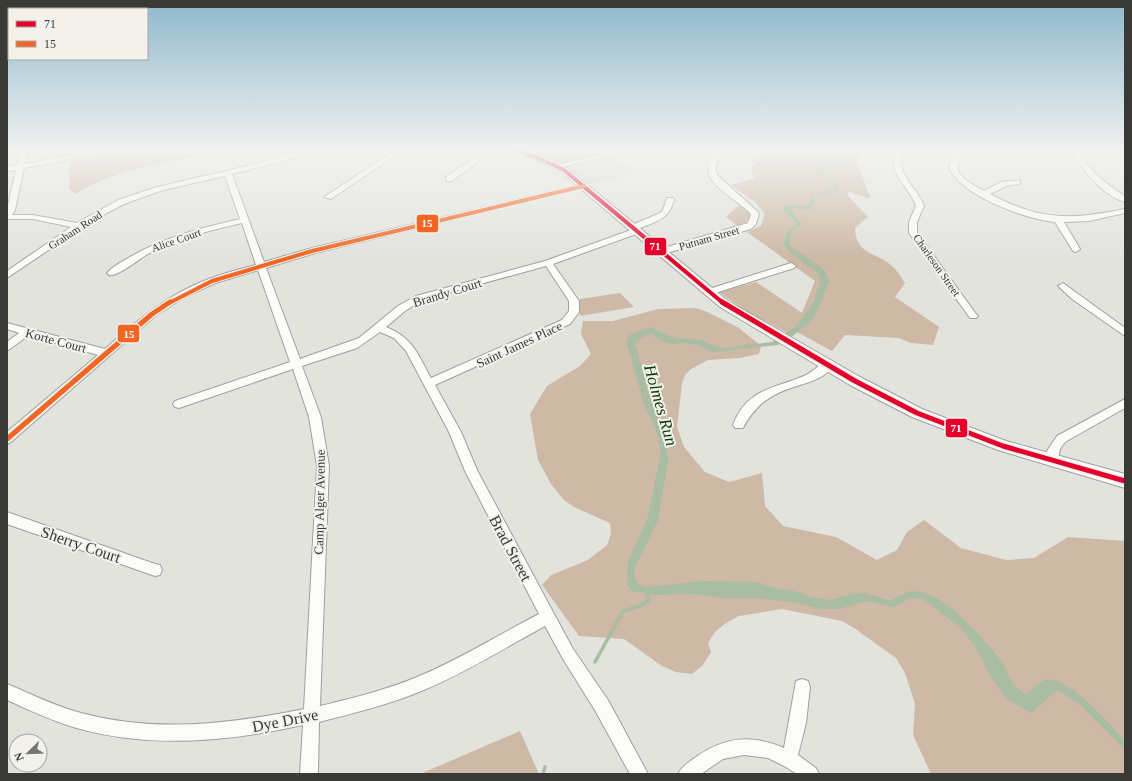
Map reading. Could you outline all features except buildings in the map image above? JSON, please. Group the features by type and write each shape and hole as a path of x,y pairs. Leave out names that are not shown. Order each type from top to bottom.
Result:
{"main road":[{"path":"584,186 660,252 724,304 882,395 947,425 1003,446 1125,481"}],"street":[{"path":"16,185 11,210 7,217 33,217 79,226"},
{"name":"Graham Road","path":"7,275 106,209 134,196 175,185"},
{"name":"Camp Alger Avenue","path":"233,185 317,422 321,446 322,466 309,774"},
{"path":"328,197 346,185"},
{"name":"Putnam Street","path":"660,252 748,227 752,224 755,214 750,207 723,185"},
{"name":"Charleson Street","path":"909,185 917,197 920,206 912,222 913,233 973,316"},
{"path":"968,185 1029,214 1058,220 1076,220 1125,211"},
{"path":"984,194 1001,185"},
{"path":"1105,185 1125,200"},
{"path":"7,439 152,314 180,296 212,281 319,249 584,186"},
{"name":"Brandy Court","path":"179,404 353,345 368,338 401,308 420,298 548,263 634,229 663,215 667,211 670,200"},
{"name":"Alice Court","path":"112,273 139,254 161,243 245,220"},
{"path":"1058,220 1076,249"},
{"name":"Saint James Place","path":"428,383 475,364 508,347 566,322 574,312 574,301 548,263"},
{"path":"709,292 790,266"},
{"path":"1063,286 1075,297 1125,333"},
{"name":"Korte Court","path":"7,326 106,353"},
{"name":"Brad Street","path":"380,328 394,334 404,341 455,432 471,471 568,654 602,706 639,774"},
{"path":"7,347 27,332"},
{"path":"739,425 742,415 769,394 784,386 807,379 828,365"},
{"path":"1053,461 1052,452 1055,444 1061,439 1125,403"},
{"name":"Sherry Court","path":"7,518 155,570"},
{"name":"Dye Drive","path":"7,692 51,711 81,721 115,728 154,733 191,734 226,731 269,725 378,699 420,684 451,670 548,617"},
{"path":"790,758 800,717 802,687"},
{"path":"687,774 720,753 744,747 767,750 790,758 810,774"}],"shaded area":[{"path":"69,185 92,185 76,194 69,189"},
{"path":"732,185 866,185 871,199 847,191 849,197 868,217 855,228 856,237 863,248 868,252 891,265 905,283 895,297 939,327 933,345 911,343 899,338 845,335 832,351 795,331 787,333 743,309 719,292 756,282 802,313 815,281 747,232 761,226 765,214 756,203"},
{"path":"834,185 838,185 838,190 814,198 814,203 810,210 796,208 792,209 796,218 802,225 793,230 790,246 822,268 829,281 821,303 810,322 794,335 778,345 713,352 696,345 684,343 673,344 661,341 652,334 646,335 635,343 647,389 667,444 668,460 658,520 634,570 635,579 640,585 648,587 701,581 755,582 775,588 794,591 811,597 829,600 864,593 891,601 902,594 910,592 918,591 932,595 966,621 977,633 1002,662 1011,682 1017,688 1025,694 1045,680 1054,680 1065,685 1088,702 1110,724 1125,741 1125,750 1078,703 1057,690 1031,713 1008,700 992,679 977,649 961,628 922,598 910,598 894,607 867,601 839,609 822,609 792,602 758,598 723,598 694,594 655,595 632,591 627,585 628,562 647,520 661,452 657,433 643,401 626,340 632,333 650,327 675,338 702,340 713,346 722,348 772,342 795,327 814,302 820,281 818,273 793,255 783,245 787,231 797,224 784,211 783,207 796,205 806,207 809,204 810,197 812,195 834,187"},
{"path":"744,204 751,217 745,223 738,226 726,217 737,207"},
{"path":"620,293 634,307 580,316 580,299"},
{"path":"695,308 705,311 739,328 761,346 759,354 740,358 708,360 691,369 685,375 682,383 677,427 684,447 705,472 729,482 762,473 765,506 783,526 836,537 877,560 897,550 907,532 924,520 961,548 1006,560 1034,558 1068,537 1125,541 1125,774 931,774 913,735 915,704 905,673 896,658 842,621 782,609 739,616 726,623 715,632 708,643 711,652 703,665 692,674 676,672 662,666 624,639 579,636 542,585 551,575 588,560 607,545 611,534 610,523 574,507 564,500 551,484 538,460 530,414 547,386 580,366 591,354 581,334 583,321 613,321 658,309"},
{"path":"520,731 539,774 420,774"}],"waterway":[{"path":"595,662 623,611 640,606 649,600 647,594"},
{"path":"543,774 545,767"}],"transit line":[{"name":"71","path":"582,185 724,304 855,381 917,413 1003,446 1125,481"},
{"name":"15","path":"7,439 152,314 180,296 212,281 312,251 584,186"}],"water label":[{"name":"Holmes Run","path":"661,405"}]}
